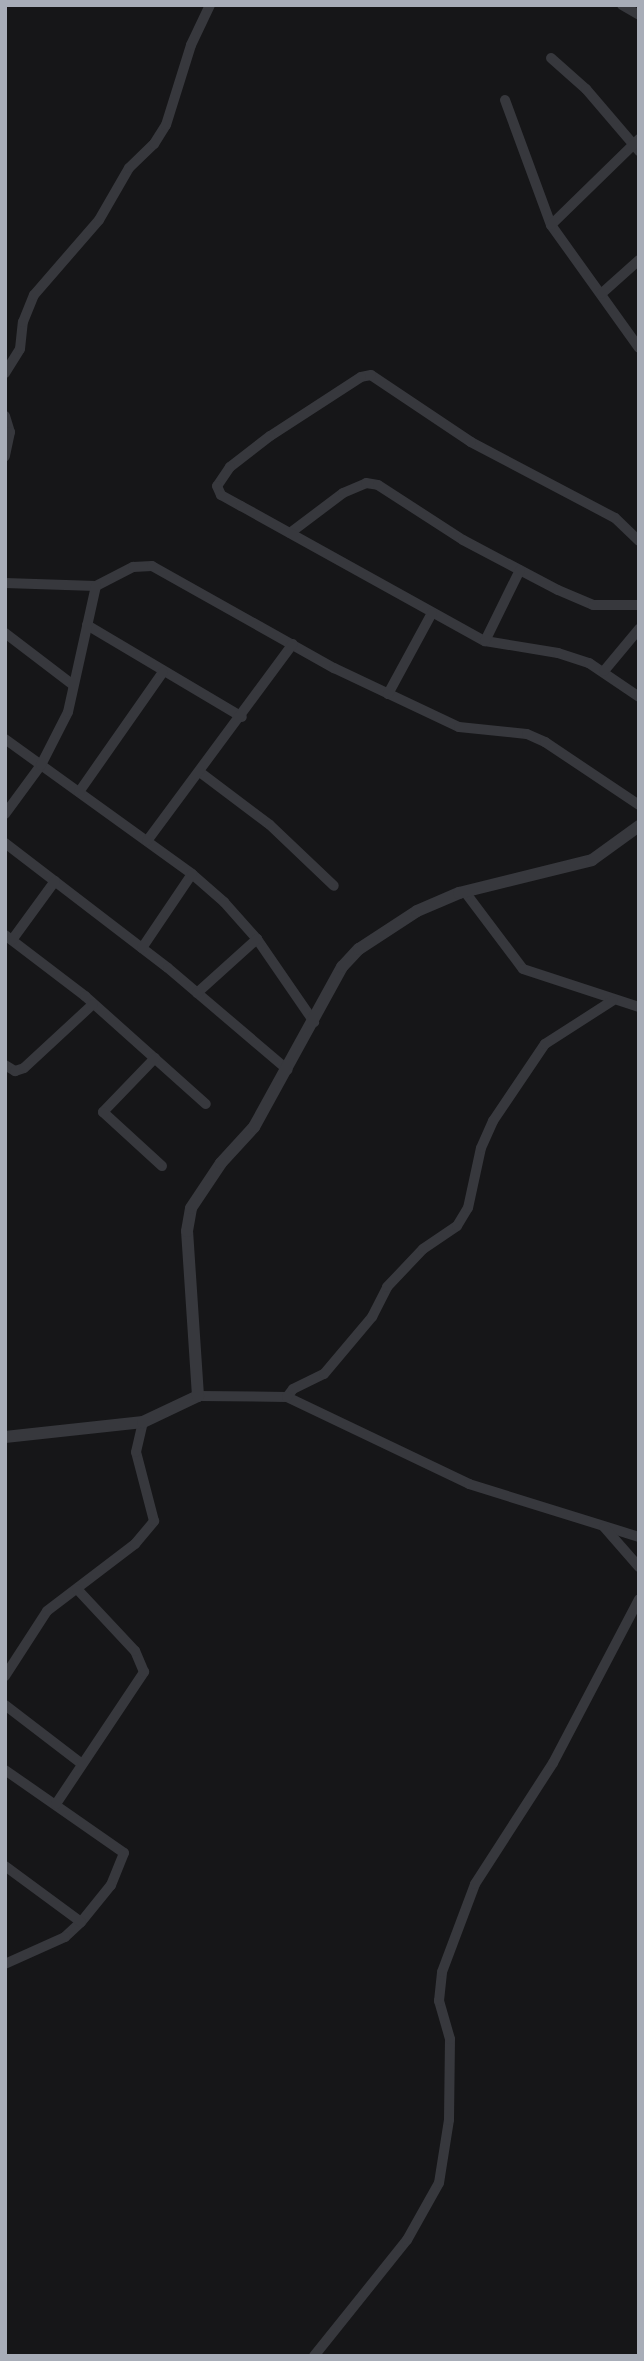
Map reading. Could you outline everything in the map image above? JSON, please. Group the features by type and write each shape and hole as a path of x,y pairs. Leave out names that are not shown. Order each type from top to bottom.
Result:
{"street":[{"path":"5,373 20,349 23,322 34,295 99,220 129,168 154,144 166,125 191,45 210,5"},
{"path":"622,5 639,15"},
{"path":"551,58 586,89 637,145 551,225"},
{"path":"505,100 551,225 639,348"},
{"path":"601,294 639,260"},
{"path":"639,541 615,518 471,442 372,375 361,377 270,436 230,467 217,486 221,495 485,641 558,653 604,671 639,697"},
{"path":"5,416 10,432 5,456"},
{"path":"289,533 343,493 366,483 378,485 520,570 593,605 639,606"},
{"path":"5,583 96,586 133,567 152,566 388,694 459,727 527,734 545,742 639,805"},
{"path":"485,641 520,570"},
{"path":"5,814 41,765 68,712 72,684 96,586"},
{"path":"388,694 432,613"},
{"path":"87,625 242,717"},
{"path":"604,671 639,629"},
{"path":"5,633 72,684"},
{"path":"147,841 242,717 293,644"},
{"path":"79,792 163,671"},
{"path":"5,739 192,874 257,939 314,1022"},
{"path":"201,772 270,825 334,886"},
{"path":"198,1396 187,1231 191,1208 221,1163 254,1127 288,1070 342,967 359,949 417,911 465,892 570,869 616,846 639,826"},
{"path":"5,843 142,948 288,1070"},
{"path":"142,948 192,874"},
{"path":"55,881 9,938 93,1004 206,1104"},
{"path":"465,892 517,966 612,1001 639,1007"},
{"path":"197,993 257,939"},
{"path":"287,1397 293,1389 324,1374 372,1317 387,1287 423,1249 457,1226 468,1208 481,1148 493,1121 545,1044 612,1001"},
{"path":"5,1065 15,1071 24,1068 93,1004"},
{"path":"155,1058 103,1112 162,1166"},
{"path":"5,1437 143,1422 198,1396 287,1397 469,1484 639,1537"},
{"path":"5,1676 47,1611 135,1544 154,1521 136,1452 143,1422"},
{"path":"604,1527 639,1567"},
{"path":"56,1804 132,1692 144,1664 77,1588"},
{"path":"314,2356 407,2240 439,2183 449,2120 450,2039 439,2001 442,1972 479,1876 553,1763 639,1599"},
{"path":"5,1705 82,1764"},
{"path":"5,1770 124,1853 111,1885 65,1937 5,1964"},
{"path":"5,1867 81,1922"}]}
